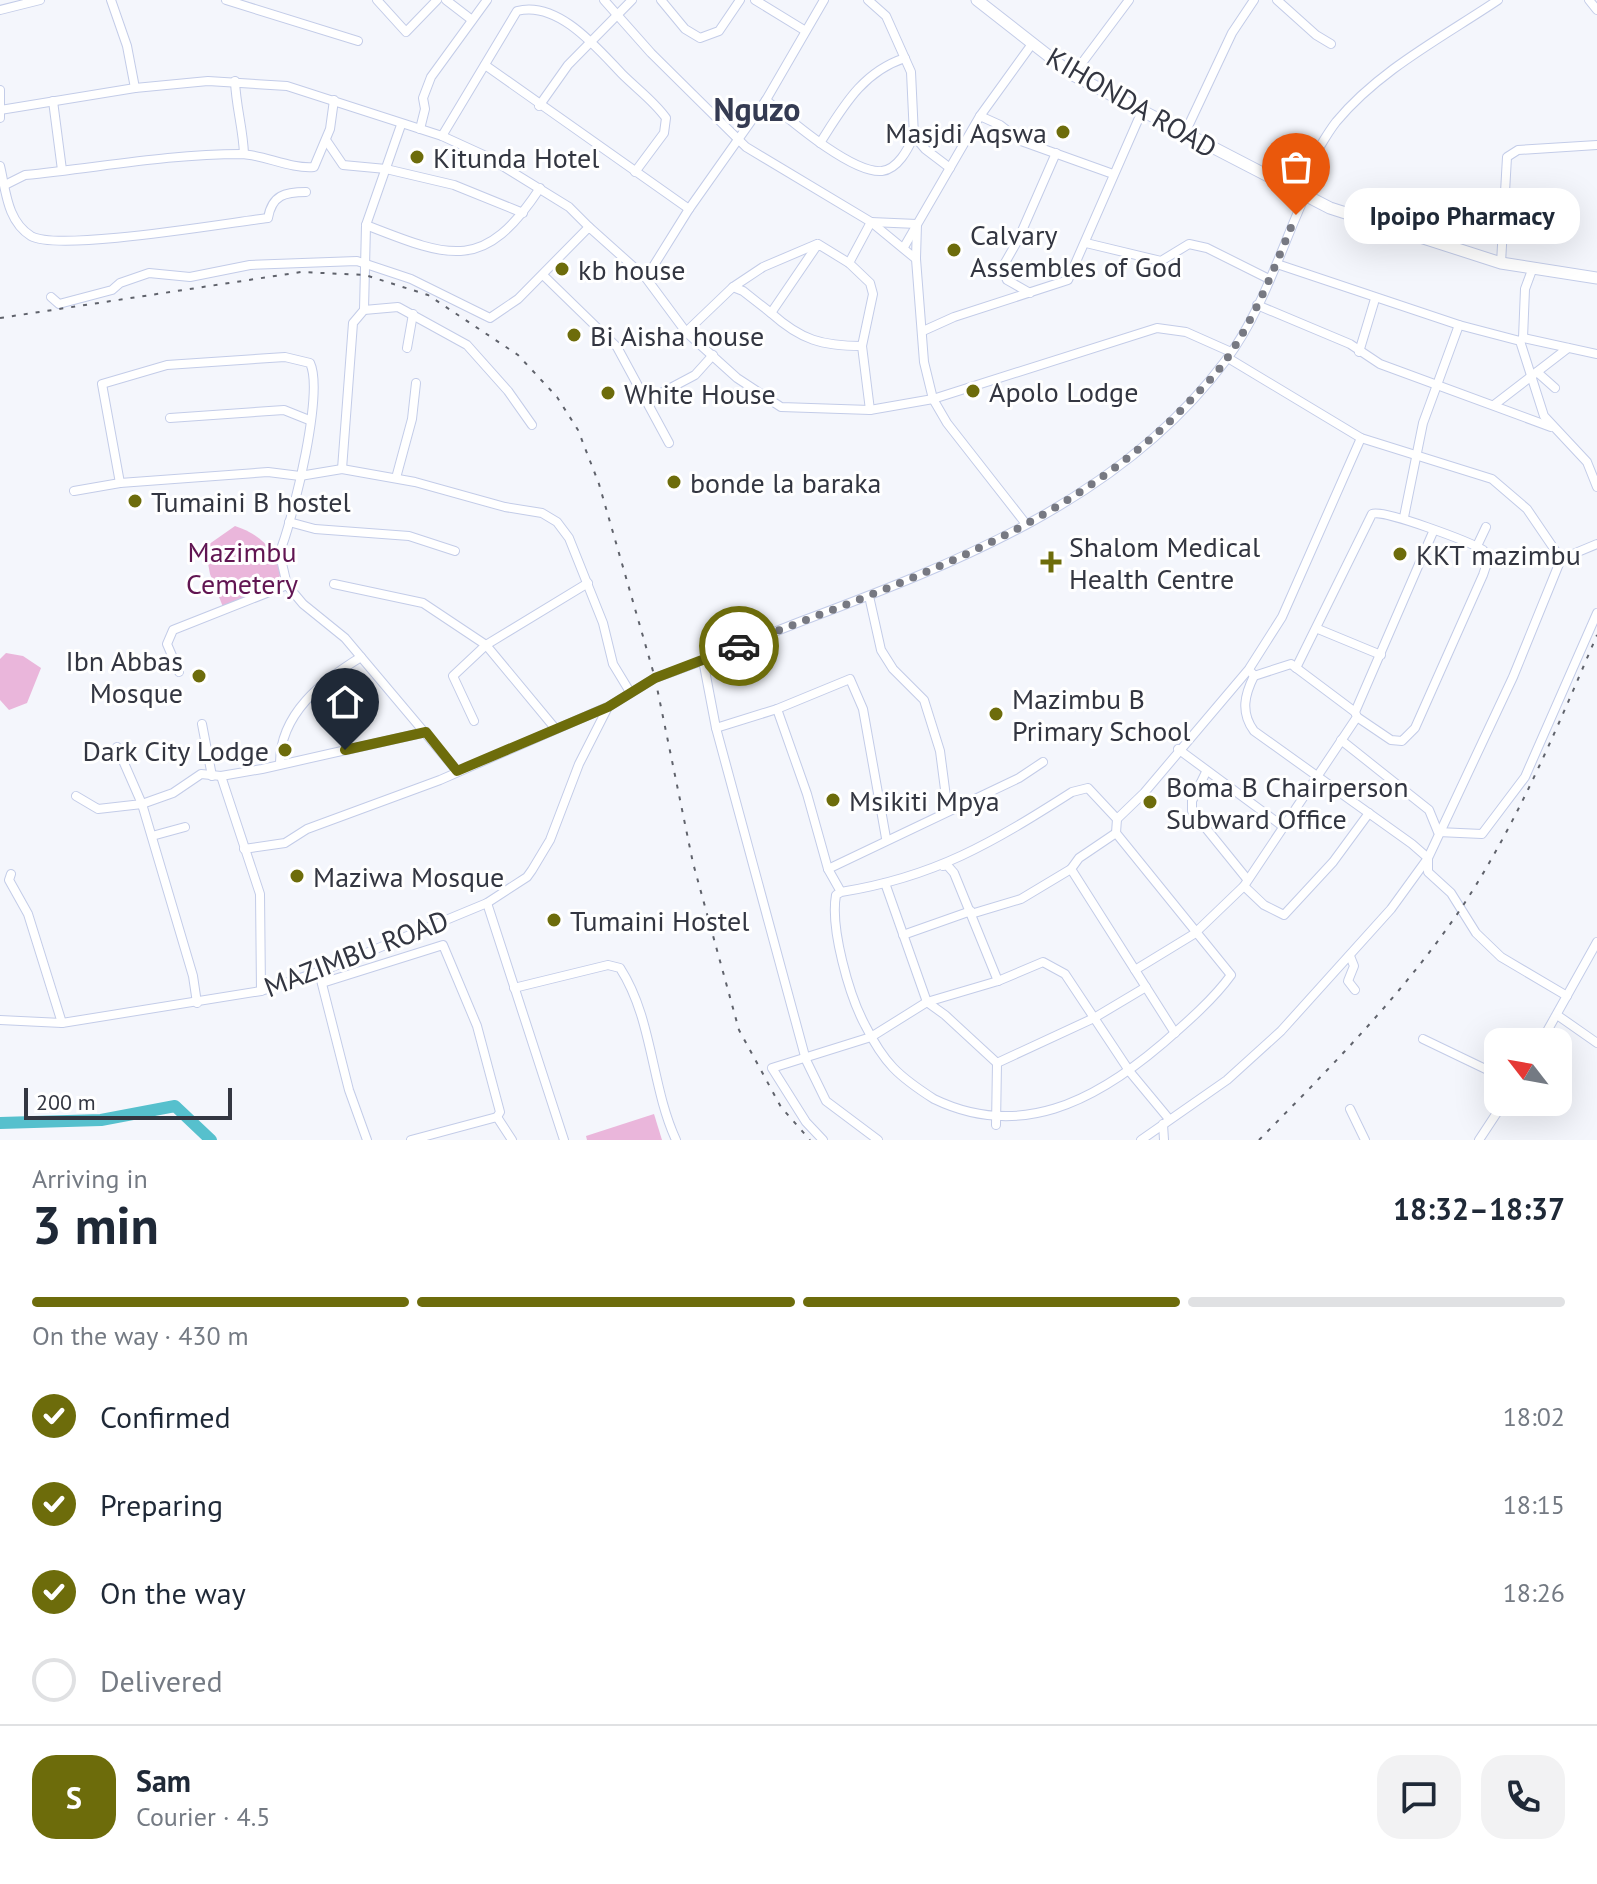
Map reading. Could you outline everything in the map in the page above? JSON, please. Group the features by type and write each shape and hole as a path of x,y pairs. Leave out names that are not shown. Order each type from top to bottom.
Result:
{"street":[{"path":"0,10 40,0"},
{"path":"111,0 127,46 135,88"},
{"path":"226,0 358,41"},
{"path":"377,0 406,32 437,0"},
{"path":"446,0 472,20"},
{"path":"420,129 425,109 423,98 431,77 487,0"},
{"path":"604,0 616,16 764,161 871,222 916,259"},
{"path":"539,106 568,65 632,0"},
{"path":"661,0 685,29 700,38 719,31 740,0"},
{"path":"755,0 804,30"},
{"path":"646,278 689,209 766,100 824,0"},
{"path":"766,100 820,143 857,165 882,171 898,163 914,136 911,72 886,16 868,0"},
{"path":"1073,75 1129,0"},
{"path":"1184,135 1232,33 1254,0"},
{"path":"1277,0 1316,35 1331,44"},
{"name":"MAZIMBU ROAD","path":"0,1020 62,1023 261,991 317,972 487,903 527,877 550,840 579,764 608,707 655,678 969,555 1107,475 1153,441 1230,355 1277,264 1300,194 1336,123 1389,72 1498,0"},
{"path":"1589,0 1597,10"},
{"name":"KIHONDA ROAD","path":"978,1 1073,75 1300,194 1501,263 1597,278"},
{"path":"442,136 517,11 527,3 550,4 570,17 594,40 666,118 664,133 635,172"},
{"path":"904,247 980,116 1032,44"},
{"path":"820,143 850,95 863,82 885,65 905,58"},
{"path":"485,65 689,209"},
{"path":"235,81 235,104 242,116 244,154"},
{"path":"0,90 1,113 135,88 235,81 287,86 442,136 499,163 540,188 589,227 646,278 686,332 737,378 781,407 870,410 933,399 1157,328 1186,332 1230,355 1361,438 1492,479 1527,509 1561,559"},
{"path":"5,185 17,177 129,160 244,154 303,168 314,167 326,140 334,100"},
{"path":"53,101 62,170"},
{"path":"923,331 954,317 1068,280 1142,111"},
{"path":"980,116 1000,125 1021,141 1113,174"},
{"path":"364,310 366,225 401,125"},
{"path":"914,136 925,149 950,168"},
{"path":"326,140 343,165 386,169 454,185 523,213"},
{"path":"1501,263 1507,157 1518,150 1597,145"},
{"path":"1030,293 1007,280 1002,268 1018,240 1056,153"},
{"path":"0,166 10,210 22,228 39,240 97,239 268,218 276,199 285,192 306,192"},
{"path":"366,225 436,249 469,253 483,246 523,213 540,188"},
{"path":"871,222 917,224"},
{"path":"849,263 871,222"},
{"path":"917,224 916,259 924,362 933,399 947,423 1026,524"},
{"path":"51,297 59,304 71,302 112,290 120,283 149,273 190,277 250,265 364,262 411,279 490,318 543,275 589,227"},
{"path":"1086,243 1161,261 1189,244 1207,248 1269,279"},
{"path":"686,332 733,287 763,267 818,244"},
{"path":"818,244 863,273 873,294 862,346 870,410"},
{"path":"771,313 818,244"},
{"path":"1277,264 1459,325 1597,354"},
{"path":"1532,270 1525,289 1522,339 1544,416 1587,462 1597,487"},
{"path":"543,275 617,347 669,443"},
{"path":"733,287 743,291 785,326 828,346 862,346"},
{"path":"1359,352 1375,299"},
{"path":"1257,305 1380,364 1559,431"},
{"path":"342,469 352,376 353,323 364,310 387,306 413,314 475,352 532,425"},
{"path":"407,348 413,314"},
{"path":"1404,517 1423,423 1459,325"},
{"path":"1494,405 1568,348"},
{"path":"646,401 695,375 713,355"},
{"path":"120,483 102,384 151,367 301,358 310,363 313,372 305,460 281,559 287,585 303,604 332,625 457,771"},
{"path":"1534,375 1555,388"},
{"path":"396,478 412,419 416,383"},
{"path":"170,418 284,410 309,420"},
{"path":"1244,695 1251,672 1282,617 1361,438"},
{"path":"1587,462 1597,453"},
{"path":"74,491 120,483 268,472 300,476 342,469 396,478 548,516 565,530 588,583 613,664 630,692"},
{"path":"1117,819 1095,792 1079,789 992,843 942,866 836,895 835,912 852,995 871,1037 890,1068 901,1078 959,1115 996,1125 1049,1116 1130,1072 1175,1033 1231,975 1194,934 1116,833 1117,819 1144,793 1178,749 1238,682 1251,672 1286,663 1391,740 1402,741 1415,728 1489,557 1477,546 1433,532 1404,517 1385,512 1372,514 1318,629 1296,668"},
{"path":"289,522 315,529 409,536 455,551"},
{"path":"1477,546 1486,527"},
{"path":"1135,970 1194,934 1246,882 1281,825 1317,778 1356,714 1433,532"},
{"path":"1141,1140 1227,1080 1309,1003 1428,858 1507,691 1561,559 1597,544"},
{"path":"474,721 453,676 486,645 588,583"},
{"path":"334,584 423,603 486,645 554,727"},
{"path":"179,672 167,644 173,630 287,585"},
{"path":"869,596 881,650 893,669 924,700 940,751 946,797 954,807"},
{"path":"1438,832 1482,834 1512,796 1544,740 1597,613"},
{"path":"1318,629 1381,655"},
{"path":"280,763 280,745 288,725 319,687 361,657"},
{"path":"703,660 716,728 806,1060 826,1101 878,1140"},
{"path":"716,728 777,709 850,679 863,709 886,838"},
{"path":"1238,682 1244,695 1246,717 1254,731 1428,858"},
{"path":"1228,693 1244,695"},
{"path":"244,849 285,843 307,829 457,771 554,727 608,707"},
{"path":"777,709 807,794 828,869 841,892"},
{"path":"202,724 217,776 260,894 261,991"},
{"path":"76,796 98,809 142,804 173,793 201,774 217,776 426,732"},
{"path":"1341,740 1429,810 1438,832"},
{"path":"117,747 142,804 193,976 197,1003"},
{"path":"1178,749 1281,825"},
{"path":"828,869 886,838 1019,778 1043,762"},
{"path":"1206,772 1192,801 1192,811 1264,905 1284,915 1333,862 1369,813"},
{"path":"152,836 185,827"},
{"path":"903,935 1021,899 1071,869 1079,858 1116,833"},
{"path":"550,840 560,845"},
{"path":"1428,858 1428,872 1451,893 1476,933 1501,957 1567,996"},
{"path":"942,866 947,865 953,870 998,981"},
{"path":"1071,869 1175,1033"},
{"path":"11,874 9,880 28,914 62,1023"},
{"path":"885,883 927,1002 997,1063 996,1125"},
{"path":"487,903 564,1140"},
{"path":"1549,1028 1597,942"},
{"path":"322,983 380,962 445,946 477,1026 500,1112 497,1117 411,1140"},
{"path":"1350,956 1354,966 1348,981 1355,990"},
{"path":"823,1140 806,1122 772,1068 806,1060 871,1037 927,1002 998,981 1034,964 1037,967 1050,963 1065,974 1166,1122 1164,1140"},
{"path":"514,988 608,965 620,968 642,1022 663,1105 676,1140"},
{"path":"317,972 349,1090 367,1140"},
{"path":"997,1063 1094,1018 1146,987"},
{"path":"1557,1015 1597,1043"},
{"path":"1423,1039 1484,1068"},
{"path":"1350,1109 1365,1140"},
{"path":"1479,1140 1495,1116"},
{"path":"497,1117 512,1140"}],"green space":[{"name":"Mazimbu Cemetery","path":"235,526 265,544 275,557 281,575 260,596 223,607 210,574 205,547"},
{"path":"6,653 23,656 41,668 27,703 9,710 0,700 0,659"},
{"path":"654,1114 662,1140 587,1140 586,1136"}],"waterway":[{"path":"0,1123 101,1120 175,1106 211,1140"}],"railway":[{"path":"0,318 301,272 365,275 428,295 518,355 557,397 578,430 599,484 655,678 693,863 739,1030 781,1107 810,1140"},
{"path":"1259,1140 1340,1057 1391,999 1462,907 1519,808 1597,635"}],"way so far":[{"path":"739,646 969,555 1107,475 1153,441 1228,358 1277,264 1296,215"}],"place":[{"name":"Masjdi Aqswa","path":"1063,132"},
{"name":"Kitunda Hotel","path":"417,157"},
{"name":"Ipoipo Pharmacy","path":"1296,215"},
{"name":"Calvary Assembles of God","path":"954,250"},
{"name":"kb house","path":"562,269"},
{"name":"Bi Aisha house","path":"574,335"},
{"name":"Apolo Lodge","path":"973,391"},
{"name":"White House","path":"608,393"},
{"name":"bonde la baraka","path":"674,482"},
{"name":"Tumaini B hostel","path":"135,501"},
{"name":"KKT mazimbu","path":"1400,554"},
{"name":"Shalom Medical Health Centre","path":"1051,562"},
{"name":"Ibn Abbas Mosque","path":"199,676"},
{"name":"Mazimbu B Primary School","path":"996,714"},
{"name":"Dark City Lodge","path":"285,750"},
{"name":"Msikiti Mpya","path":"833,800"},
{"name":"Boma B Chairperson Subward Office","path":"1150,802"},
{"name":"Maziwa Mosque","path":"297,876"},
{"name":"Tumaini Hostel","path":"554,920"}],"district":[{"name":"Nguzo","path":"757,109"}],"route":[{"path":"345,750 426,732 457,771 554,727 608,707 655,678 739,646"}]}
